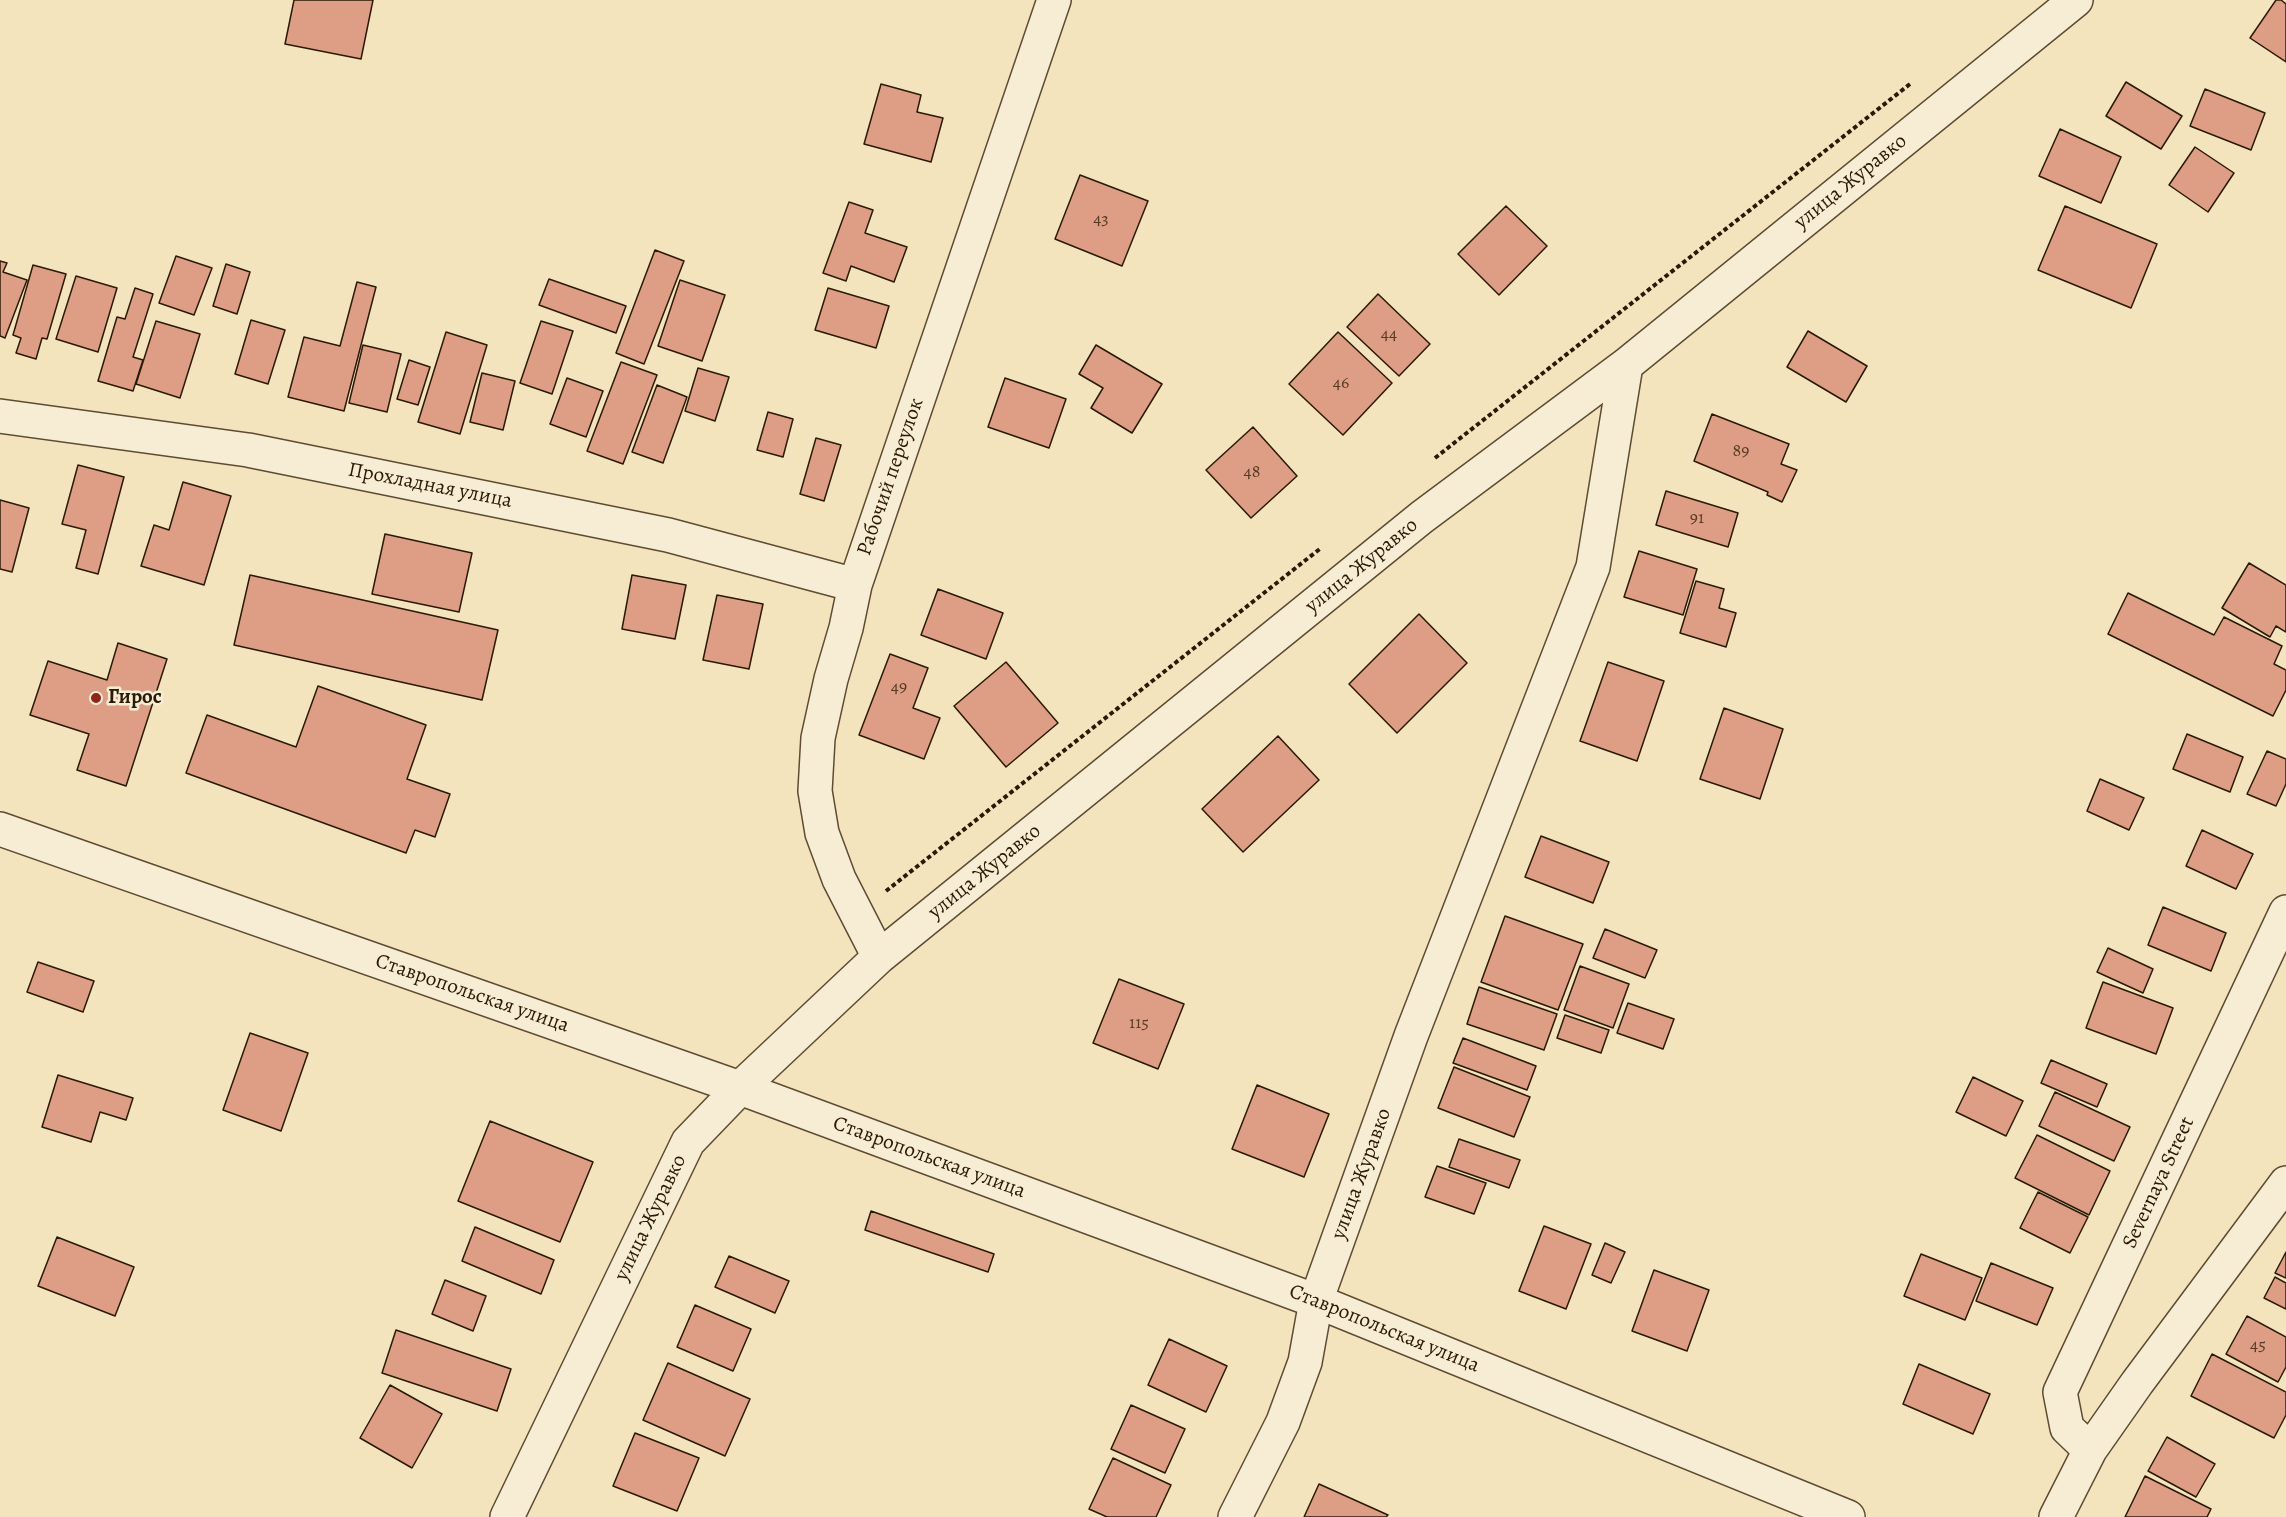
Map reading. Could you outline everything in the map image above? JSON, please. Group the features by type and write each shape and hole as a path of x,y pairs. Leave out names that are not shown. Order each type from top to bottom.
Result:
{"street":[{"name":"Рабочий переулок","path":"879,957 839,879 822,833 815,791 818,738 855,585 1053,0"},
{"name":"улица Журавко","path":"507,1517 688,1142 740,1088 879,957 1422,517 1626,365 2076,0"},
{"name":"улица Журавко","path":"1235,1517 1286,1412 1305,1362 1316,1300 1412,1036 1593,567 1626,365"},
{"name":"Прохладная улица","path":"0,416 248,450 668,535 855,585"},
{"name":"Ставропольская улица","path":"0,829 740,1088 1316,1300 1848,1517"},
{"name":"Severnaya Street","path":"2090,1450 2067,1428 2060,1392 2286,912"},
{"path":"2056,1517 2090,1450 2286,1183"}],"building":[{"path":"294,0 373,0 361,59 285,44"},
{"path":"2276,0 2281,0 2286,4 2286,62 2250,38"},
{"path":"2126,82 2182,116 2161,149 2106,116"},
{"path":"881,84 921,95 917,112 943,118 931,162 864,144"},
{"path":"2205,89 2265,113 2251,150 2190,126"},
{"path":"2060,129 2121,157 2101,203 2039,176"},
{"path":"2195,147 2234,173 2208,212 2169,185"},
{"path":"1080,175 1148,201 1122,266 1055,239"},
{"path":"849,202 873,210 865,233 907,247 894,282 851,266 846,281 823,273"},
{"path":"1506,206 1547,246 1499,295 1458,254"},
{"path":"2065,206 2157,244 2131,308 2038,270"},
{"path":"655,250 684,261 644,364 616,353"},
{"path":"176,256 212,268 194,315 159,303"},
{"path":"0,261 7,263 3,272 27,280 5,338 0,336"},
{"path":"226,264 250,272 237,314 213,306"},
{"path":"33,265 66,274 47,339 42,338 36,359 16,353 21,338 13,335"},
{"path":"76,276 117,288 98,352 56,339"},
{"path":"549,279 626,306 616,333 539,305"},
{"path":"680,280 725,295 702,361 658,346"},
{"path":"357,282 376,287 344,411 288,397 304,337 340,346"},
{"path":"135,288 153,294 133,357 143,360 133,391 98,381 117,317 125,319"},
{"path":"828,288 889,306 876,348 815,330"},
{"path":"1378,294 1430,344 1399,376 1347,327"},
{"path":"251,320 285,330 268,384 235,374"},
{"path":"156,321 200,334 180,398 136,384"},
{"path":"541,321 573,331 552,394 520,383"},
{"path":"1808,331 1867,366 1846,402 1787,367"},
{"path":"446,332 487,345 460,434 418,422"},
{"path":"1338,332 1392,383 1343,435 1289,384"},
{"path":"363,345 401,354 387,412 349,403"},
{"path":"1096,345 1162,384 1132,433 1091,408 1103,388 1079,374"},
{"path":"409,360 430,367 418,405 397,399"},
{"path":"621,362 657,375 623,464 587,451"},
{"path":"698,368 729,377 715,421 685,411"},
{"path":"482,373 515,381 503,430 470,422"},
{"path":"567,378 603,391 586,437 550,424"},
{"path":"1005,378 1066,399 1049,448 988,427"},
{"path":"657,385 687,397 663,463 632,452"},
{"path":"768,412 793,419 783,457 757,450"},
{"path":"1712,414 1789,444 1781,464 1797,470 1782,502 1767,495 1768,492 1694,461"},
{"path":"1253,427 1297,476 1251,518 1206,470"},
{"path":"816,438 841,445 824,501 800,494"},
{"path":"78,465 124,477 98,574 76,568 86,530 62,524"},
{"path":"183,482 231,496 204,585 141,566 154,525 169,530"},
{"path":"1666,491 1738,513 1728,547 1656,525"},
{"path":"0,500 29,508 12,572 0,569"},
{"path":"385,534 472,553 459,612 372,594"},
{"path":"1639,551 1697,569 1683,615 1624,597"},
{"path":"2249,563 2286,585 2286,632 2276,626 2270,637 2222,608"},
{"path":"250,575 498,630 482,700 234,645"},
{"path":"632,575 686,585 675,639 622,629"},
{"path":"1696,581 1724,589 1719,608 1736,613 1726,647 1680,633"},
{"path":"938,589 1003,613 986,659 921,635"},
{"path":"2128,593 2214,635 2224,617 2282,646 2274,664 2286,670 2286,690 2273,716 2108,634"},
{"path":"717,595 763,604 749,669 703,660"},
{"path":"1419,614 1467,663 1397,733 1349,684"},
{"name":"Гирос","path":"118,643 167,659 126,786 77,770 89,734 30,715 48,661 107,680"},
{"path":"890,654 928,668 913,708 940,718 924,759 859,735"},
{"path":"1006,662 1058,723 1006,767 954,706"},
{"path":"1608,662 1664,681 1637,761 1580,741"},
{"path":"318,686 426,725 407,779 450,794 435,837 415,830 406,853 186,773 207,715 296,747"},
{"path":"1724,708 1783,729 1760,799 1700,779"},
{"path":"2187,734 2243,757 2230,792 2173,769"},
{"path":"1278,736 1319,780 1243,852 1202,809"},
{"path":"2267,751 2286,759 2286,784 2276,806 2247,794"},
{"path":"2100,779 2144,798 2129,830 2087,811"},
{"path":"2202,830 2253,854 2236,889 2186,866"},
{"path":"1541,836 1609,862 1593,903 1525,877"},
{"path":"2163,907 2226,933 2211,971 2148,945"},
{"path":"1505,916 1583,944 1558,1010 1481,982"},
{"path":"1605,929 1657,950 1645,978 1593,958"},
{"path":"2108,948 2153,969 2143,993 2097,972"},
{"path":"38,962 94,981 83,1012 27,992"},
{"path":"1580,966 1629,984 1613,1028 1564,1010"},
{"path":"1119,979 1184,1004 1158,1069 1093,1043"},
{"path":"2103,982 2173,1008 2156,1054 2086,1028"},
{"path":"1479,987 1557,1014 1544,1050 1467,1024"},
{"path":"1628,1003 1674,1019 1663,1049 1617,1033"},
{"path":"1565,1015 1609,1030 1601,1053 1557,1038"},
{"path":"250,1033 308,1053 281,1131 223,1110"},
{"path":"1463,1038 1536,1066 1527,1090 1453,1063"},
{"path":"2051,1060 2107,1084 2097,1107 2041,1083"},
{"path":"1454,1067 1530,1097 1514,1137 1438,1108"},
{"path":"58,1075 133,1098 126,1120 100,1112 91,1142 42,1127"},
{"path":"1973,1077 2023,1101 2006,1136 1956,1112"},
{"path":"1257,1085 1329,1114 1304,1177 1232,1149"},
{"path":"2055,1092 2130,1127 2114,1161 2039,1126"},
{"path":"490,1121 593,1162 560,1242 458,1201"},
{"path":"2037,1135 2110,1171 2089,1215 2015,1178"},
{"path":"1459,1139 1520,1160 1509,1188 1449,1167"},
{"path":"1437,1166 1486,1183 1474,1214 1425,1197"},
{"path":"2038,1192 2088,1217 2070,1253 2020,1228"},
{"path":"871,1211 994,1254 988,1272 865,1230"},
{"path":"1544,1226 1591,1244 1566,1309 1519,1291"},
{"path":"475,1227 554,1260 541,1294 462,1261"},
{"path":"57,1237 134,1267 115,1316 38,1286"},
{"path":"1605,1243 1625,1252 1611,1283 1592,1275"},
{"path":"2286,1252 2286,1278 2275,1273"},
{"path":"1921,1254 1982,1278 1965,1320 1904,1296"},
{"path":"729,1256 789,1281 775,1313 715,1287"},
{"path":"1991,1263 2053,1288 2037,1325 1976,1301"},
{"path":"1654,1270 1709,1290 1687,1351 1632,1331"},
{"path":"2275,1277 2286,1283 2286,1309 2264,1298"},
{"path":"445,1280 486,1296 473,1331 432,1314"},
{"path":"695,1305 751,1329 733,1371 677,1347"},
{"path":"2247,1316 2286,1337 2286,1367 2278,1382 2226,1354"},
{"path":"396,1330 511,1369 497,1411 382,1373"},
{"path":"1169,1339 1227,1366 1206,1412 1148,1385"},
{"path":"2212,1354 2286,1392 2286,1415 2274,1438 2191,1396"},
{"path":"668,1363 750,1399 725,1456 643,1420"},
{"path":"1919,1364 1990,1394 1973,1434 1903,1404"},
{"path":"390,1385 442,1414 412,1468 360,1438"},
{"path":"1131,1405 1185,1429 1165,1473 1111,1449"},
{"path":"635,1433 699,1458 677,1511 613,1486"},
{"path":"2167,1437 2215,1464 2196,1497 2148,1471"},
{"path":"1113,1458 1171,1485 1156,1517 1107,1517 1089,1509"},
{"path":"2145,1476 2211,1509 2207,1517 2125,1517"},
{"path":"1319,1484 1388,1515 1386,1517 1304,1517"}],"place":[{"name":"Гирос","path":"96,698"}]}
